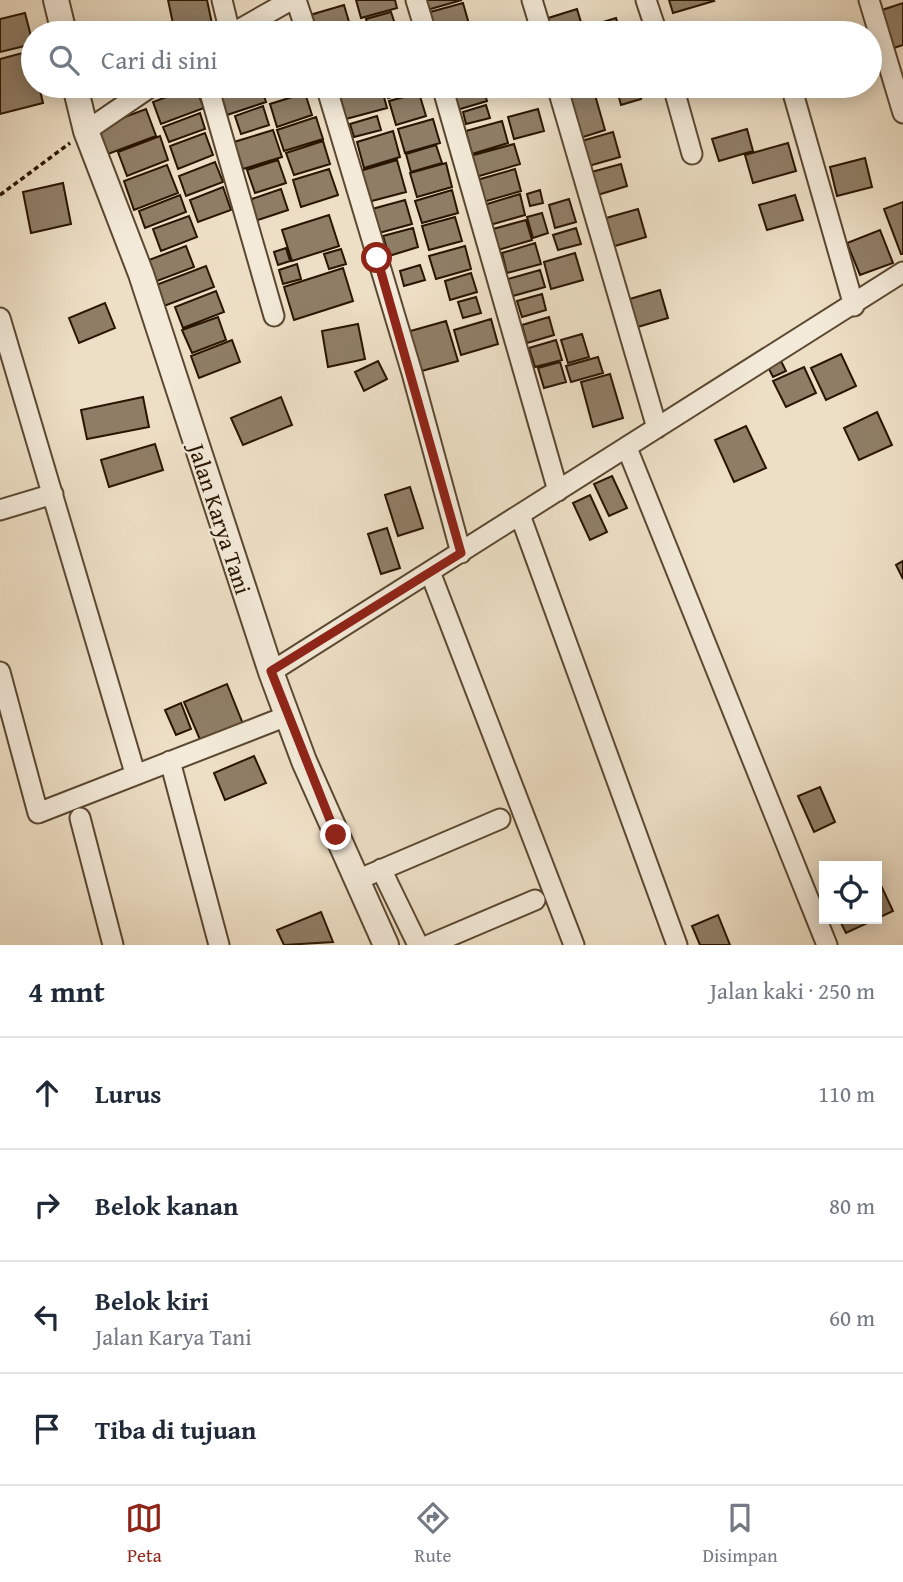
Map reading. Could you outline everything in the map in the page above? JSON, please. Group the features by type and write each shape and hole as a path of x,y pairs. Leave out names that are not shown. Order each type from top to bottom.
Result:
{"street":[{"path":"56,0 61,21"},
{"path":"222,0 228,21"},
{"path":"254,21 293,0 302,21"},
{"path":"416,0 422,21"},
{"path":"532,0 538,21"},
{"path":"646,0 653,21"},
{"path":"869,0 875,21"},
{"path":"882,43 903,113"},
{"name":"Jalan Karya Tani","path":"78,98 86,131 141,274 287,716 386,945"},
{"path":"86,131 134,98"},
{"path":"211,98 274,316"},
{"path":"330,98 412,373 461,553"},
{"path":"446,98 515,332 558,491"},
{"path":"561,98 657,428"},
{"path":"676,98 692,154"},
{"path":"794,98 854,306"},
{"path":"271,671 854,306 903,272"},
{"path":"0,318 135,773"},
{"path":"626,447 827,945"},
{"path":"0,510 53,494"},
{"path":"520,515 677,945"},
{"path":"430,572 575,945"},
{"path":"0,672 38,813 287,716"},
{"path":"170,761 219,945"},
{"path":"80,818 113,945"},
{"path":"357,880 500,819"},
{"path":"381,869 418,945"},
{"path":"429,945 536,900"}],"path":[{"path":"0,195 86,131"}],"building":[{"path":"168,0 207,0 211,21 172,21"},
{"path":"356,0 395,0 397,8 361,18"},
{"path":"424,0 462,0 427,10"},
{"path":"669,0 713,0 714,1 673,13"},
{"path":"463,3 468,21 433,21 430,12"},
{"path":"903,3 903,45 894,48 882,10"},
{"path":"344,5 349,21 312,21 310,15"},
{"path":"577,9 581,21 546,21"},
{"path":"391,12 394,21 367,21"},
{"path":"25,13 27,21 21,21 21,47 0,52 0,19"},
{"path":"21,53 21,98 42,98 43,103 0,114 0,59"},
{"path":"164,98 200,98 204,108 161,124 153,102"},
{"path":"221,98 265,98 266,102 227,115"},
{"path":"289,98 307,98 312,115 277,127 270,104"},
{"path":"341,98 384,98 387,108 346,119"},
{"path":"421,98 426,116 396,125 389,101"},
{"path":"454,98 486,98 487,101 457,110"},
{"path":"566,98 596,98 605,130 577,139"},
{"path":"619,98 641,98 641,99 621,105"},
{"path":"486,105 490,118 466,124 463,112"},
{"path":"263,106 269,125 241,134 235,116"},
{"path":"146,109 156,136 108,154 98,127"},
{"path":"538,109 544,131 514,139 508,117"},
{"path":"200,113 205,129 169,142 163,127"},
{"path":"377,116 381,130 354,137 350,124"},
{"path":"316,117 323,139 284,151 277,130"},
{"path":"433,119 440,143 405,153 398,129"},
{"path":"502,121 508,143 472,154 466,131"},
{"path":"747,129 753,151 719,161 712,139"},
{"path":"273,130 282,157 243,169 234,142"},
{"path":"393,131 400,157 364,168 357,142"},
{"path":"613,132 620,157 585,167 578,142"},
{"path":"205,133 213,155 178,169 170,146"},
{"path":"160,136 168,160 127,176 118,152"},
{"path":"323,141 330,164 294,175 286,153"},
{"path":"788,143 796,171 753,183 745,155"},
{"path":"514,144 520,164 476,177 470,156"},
{"path":"436,145 442,163 411,172 406,154"},
{"path":"865,158 872,187 837,196 830,167"},
{"path":"278,160 286,183 255,193 247,170"},
{"path":"397,160 406,192 368,202 360,171"},
{"path":"215,162 223,182 186,196 179,176"},
{"path":"446,163 452,187 417,197 410,173"},
{"path":"621,164 627,186 591,197 584,174"},
{"path":"167,165 178,193 134,210 124,181"},
{"path":"329,169 338,195 301,207 293,180"},
{"path":"515,169 521,191 483,202 477,180"},
{"path":"63,183 71,224 31,233 23,192"},
{"path":"223,187 231,210 198,222 190,200"},
{"path":"281,189 288,210 255,221 249,200"},
{"path":"452,190 458,213 422,223 415,201"},
{"path":"540,190 543,203 530,206 527,194"},
{"path":"520,194 525,215 490,225 484,205"},
{"path":"180,195 186,212 145,228 139,211"},
{"path":"795,195 803,220 767,230 759,205"},
{"path":"569,199 576,222 555,228 549,205"},
{"path":"405,200 412,224 379,233 372,209"},
{"path":"903,202 903,254 901,254 884,209"},
{"path":"638,209 646,237 608,248 599,220"},
{"path":"542,213 548,233 533,238 527,217"},
{"path":"329,215 339,246 292,261 282,230"},
{"path":"189,216 197,237 161,251 153,229"},
{"path":"455,217 462,241 429,250 422,226"},
{"path":"526,220 532,240 498,250 493,229"},
{"path":"413,228 418,247 389,256 383,236"},
{"path":"576,228 581,244 558,250 553,235"},
{"path":"880,230 893,263 860,275 847,243"},
{"path":"535,243 541,264 507,273 502,253"},
{"path":"186,246 194,267 149,284 141,263"},
{"path":"465,246 471,269 436,279 429,256"},
{"path":"286,248 290,261 278,265 274,252"},
{"path":"341,249 346,264 329,269 324,254"},
{"path":"575,253 583,280 551,289 544,262"},
{"path":"297,264 301,279 283,284 279,270"},
{"path":"420,265 425,280 404,286 400,271"},
{"path":"206,266 214,287 164,306 156,285"},
{"path":"343,268 353,301 294,320 284,287"},
{"path":"540,270 545,287 513,296 508,279"},
{"path":"471,273 477,292 450,300 445,281"},
{"path":"660,290 668,318 631,329 623,301"},
{"path":"216,291 224,312 183,328 175,307"},
{"path":"542,294 546,310 522,317 517,301"},
{"path":"476,297 481,313 463,318 458,302"},
{"path":"105,303 115,328 79,343 69,318"},
{"path":"218,317 226,340 192,353 182,330"},
{"path":"549,317 554,335 527,343 522,325"},
{"path":"491,319 498,344 461,355 454,330"},
{"path":"446,321 458,361 418,372 407,332"},
{"path":"358,324 365,359 328,367 322,331"},
{"path":"582,334 589,357 568,363 561,340"},
{"path":"232,340 240,362 199,378 191,356"},
{"path":"556,340 562,360 535,367 529,348"},
{"path":"841,354 856,386 826,400 811,368"},
{"path":"598,357 603,373 571,382 566,366"},
{"path":"779,357 786,371 773,377 766,363"},
{"path":"378,361 387,379 364,391 355,372"},
{"path":"560,362 566,382 544,388 538,368"},
{"path":"804,367 816,393 786,407 773,381"},
{"path":"610,374 623,418 593,427 581,382"},
{"path":"143,397 149,427 87,439 81,410"},
{"path":"281,397 292,425 243,445 231,418"},
{"path":"877,412 892,445 859,460 844,428"},
{"path":"746,426 766,468 734,482 715,440"},
{"path":"155,444 163,470 109,487 101,460"},
{"path":"612,476 627,508 609,516 594,484"},
{"path":"410,487 423,528 398,536 385,495"},
{"path":"590,495 607,532 590,540 573,503"},
{"path":"387,528 400,568 381,574 368,534"},
{"path":"903,561 903,579 896,565"},
{"path":"227,684 243,724 201,742 184,702"},
{"path":"181,703 191,729 176,735 165,710"},
{"path":"254,756 266,783 225,800 214,773"},
{"path":"820,787 835,822 814,832 798,796"},
{"path":"882,888 893,911 882,916"},
{"path":"321,912 333,942 284,945 277,930"},
{"path":"718,915 730,945 700,945 692,926"},
{"path":"842,924 865,924 846,933"}],"route":[{"path":"336,835 304,761 271,671 461,553 435,453 377,258"}]}
